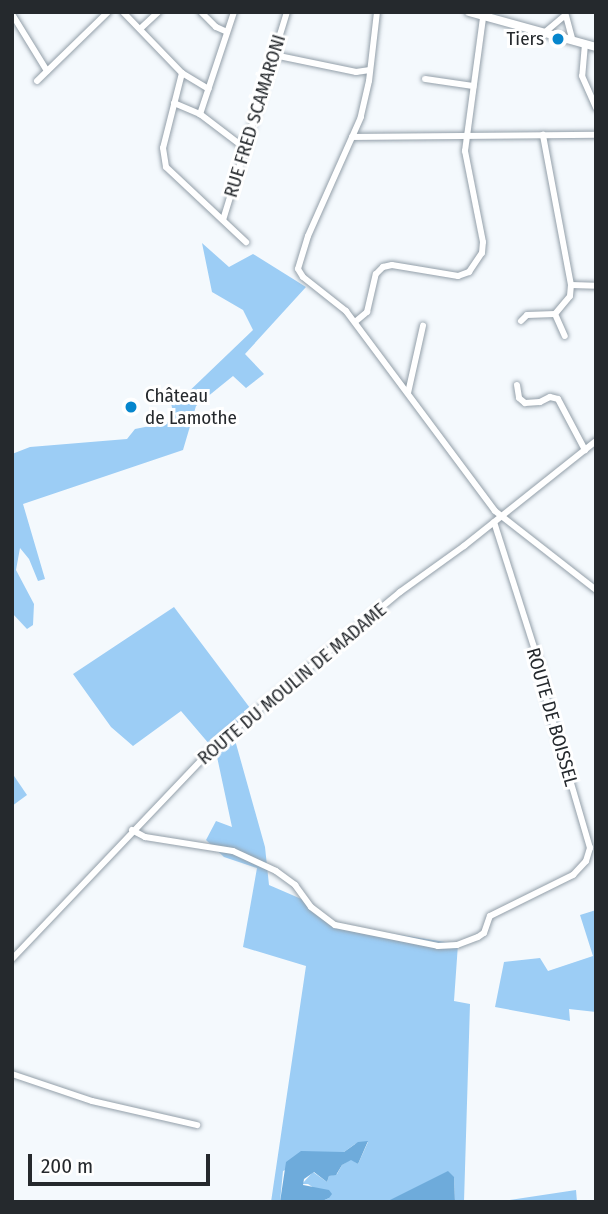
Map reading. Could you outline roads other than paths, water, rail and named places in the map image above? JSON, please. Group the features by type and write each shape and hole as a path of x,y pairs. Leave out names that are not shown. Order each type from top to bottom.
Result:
{"street":[{"path":"37,81 108,12"},
{"path":"123,12 182,73 209,89"},
{"path":"141,29 158,12"},
{"path":"201,12 216,27 228,32"},
{"path":"200,114 234,12"},
{"name":"RUE FRED SCAMARONI","path":"223,220 287,12"},
{"path":"377,12 366,98 298,263 303,277 346,311 501,517 596,590"},
{"path":"469,12 596,47"},
{"path":"544,33 559,24 565,13"},
{"path":"565,13 573,41"},
{"path":"13,14 47,71"},
{"path":"355,322 368,312 376,274 383,267 392,265 458,276 469,272 477,264 483,242 465,151 483,18"},
{"path":"585,44 582,76 596,108"},
{"path":"274,55 355,72 370,70"},
{"path":"182,73 163,148 166,167 246,242"},
{"path":"425,79 473,86"},
{"path":"174,103 200,114 246,149"},
{"path":"521,321 527,315 555,314 565,306 571,285 543,135"},
{"path":"352,137 596,135"},
{"path":"571,285 596,286"},
{"path":"555,314 565,336"},
{"path":"408,393 423,326"},
{"path":"517,385 519,398 526,403 540,402 550,397 558,399 585,450"},
{"name":"ROUTE DU MOULIN DE MADAME","path":"12,959 132,830 217,744 400,592 501,517 596,441"},
{"name":"ROUTE DE BOISSEL","path":"132,830 145,837 233,851 276,872 295,885 311,907 335,925 438,946 457,945 478,937 484,933 490,916 573,875 586,861 590,848 546,698 540,666 494,522"},
{"path":"12,1074 92,1101 197,1125"}],"place":[{"name":"Tiers","path":"558,39"},
{"name":"Château de Lamothe","path":"131,407"}]}
